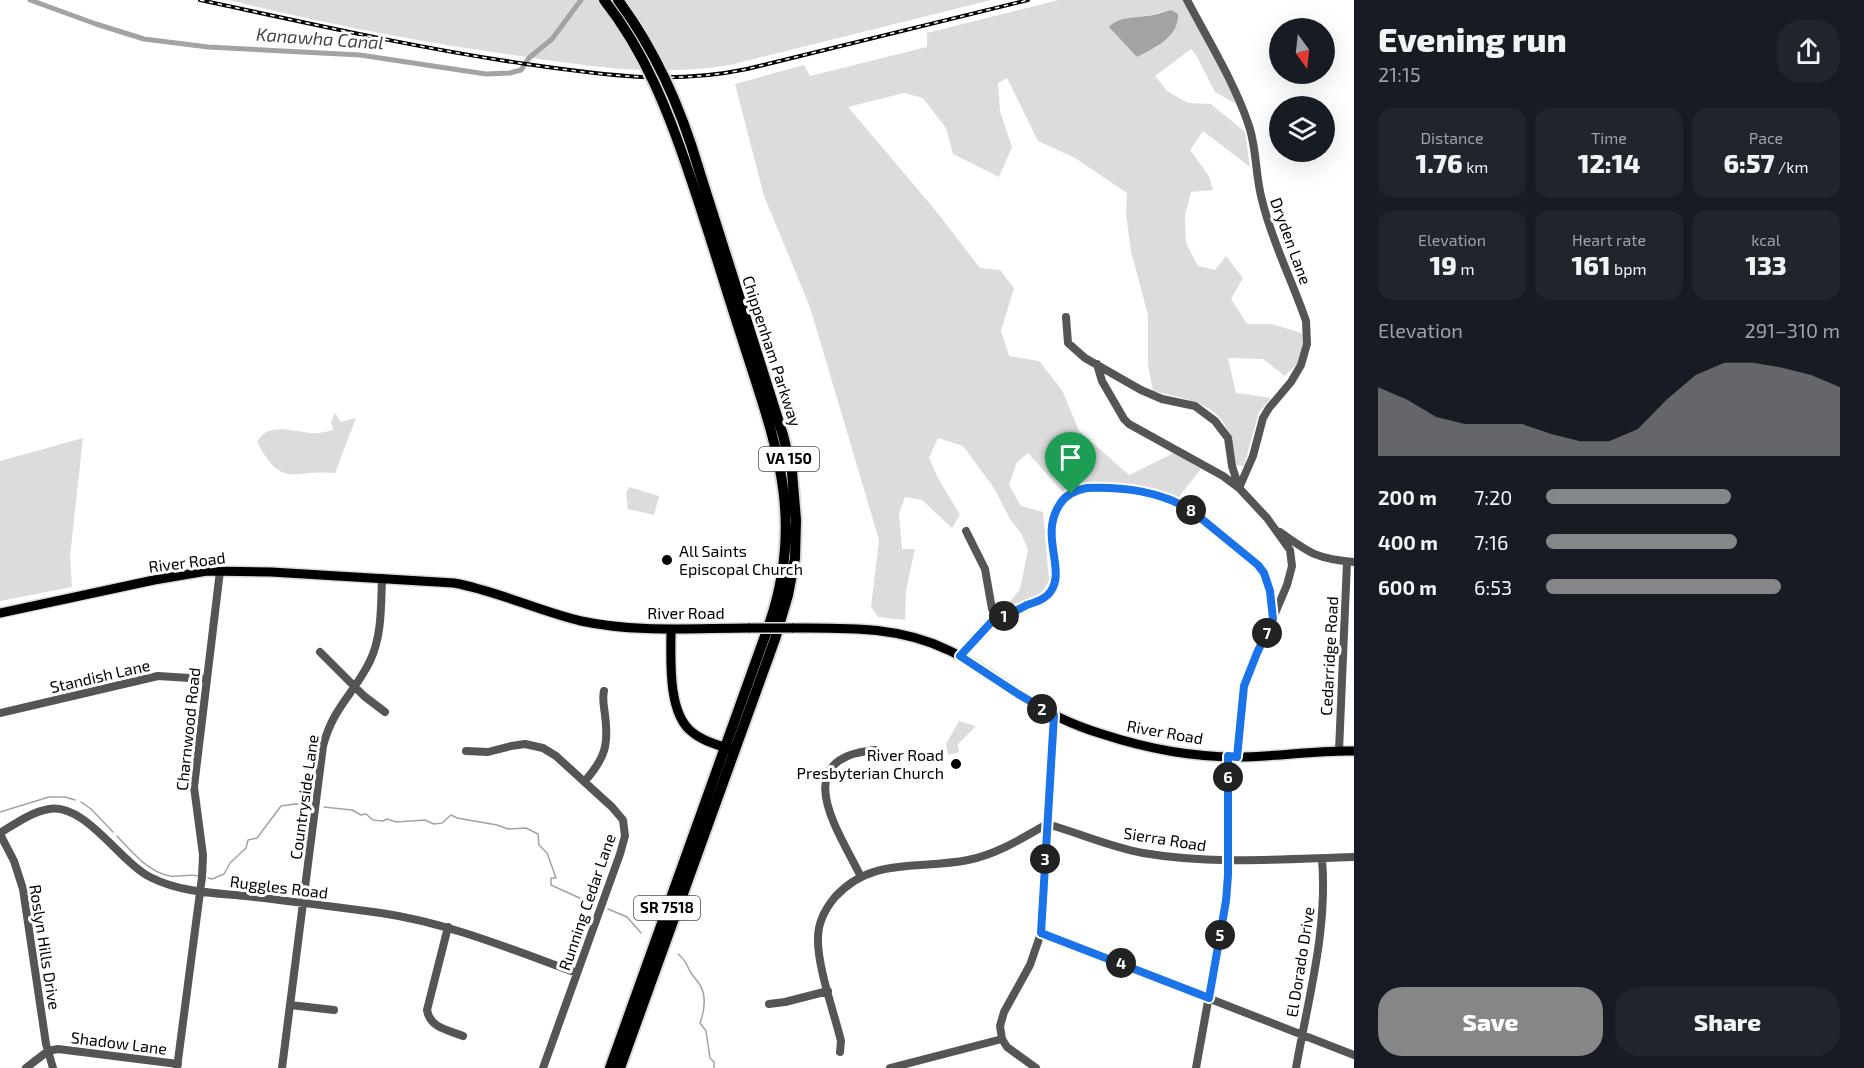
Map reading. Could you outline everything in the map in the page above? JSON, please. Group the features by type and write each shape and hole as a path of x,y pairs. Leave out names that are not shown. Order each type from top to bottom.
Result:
{"highway":[{"name":"VA 150","path":"604,0 650,71 694,171"},
{"name":"VA 150","path":"618,0 645,40 667,81 684,122 694,171"},
{"name":"Chippenham Parkway","path":"694,171 775,445 786,512 785,550 777,598 730,749"},
{"name":"SR 7518","path":"610,1068 730,749"},
{"name":"SR 7518","path":"620,1068 730,749"}],"main road":[{"name":"River Road","path":"0,614 175,576 220,571 382,578 467,585 583,621 615,627 856,628 893,632 928,641 960,656 1054,715 1087,729 1120,740 1183,753 1232,757 1354,751"},
{"path":"671,629 673,688 681,718 695,735 730,749"}],"street":[{"name":"Dryden Lane","path":"1187,0 1250,127 1258,184 1265,213 1308,330 1301,365 1291,382 1265,414 1253,456 1239,488"},
{"path":"1066,316 1068,343 1076,352 1151,395 1195,406 1215,421 1228,438 1232,466 1239,488"},
{"path":"1096,364 1102,381 1124,419 1129,424 1223,476 1239,488 1274,528 1290,550 1292,560 1287,585 1244,686 1232,757 1226,901 1196,1068"},
{"path":"960,656 997,616 1005,615 1040,600 1050,592 1055,576 1051,538 1054,513 1062,500 1083,489 1097,488 1156,494 1169,498 1192,511 1261,568 1270,591 1273,619"},
{"path":"1274,528 1313,555 1351,562"},
{"path":"966,531 985,569 992,609 997,616"},
{"name":"Cedarridge Road","path":"1339,751 1351,562"},
{"name":"Charnwood Road","path":"178,1066 203,855 194,787 220,571"},
{"name":"Countryside Lane","path":"282,1068 326,737 333,716 366,669 375,647 380,622 382,578"},
{"path":"320,652 354,686 386,712"},
{"name":"Standish Lane","path":"0,713 158,676 206,679"},
{"path":"585,781 605,750 607,738 604,690"},
{"path":"1036,1068 1011,1051 1002,1039 1000,1026 1030,965 1041,933 1054,715"},
{"name":"Running Cedar Lane","path":"466,751 478,753 518,744 537,746 556,756 585,781 620,816 626,829 620,854 543,1068"},
{"path":"860,875 827,806 825,786 828,774 841,760 856,752 875,750"},
{"name":"Ruggles Road","path":"0,833 39,812 56,809 73,812 142,873 162,883 200,891 392,915 448,927 577,973"},
{"path":"840,1052 841,1041 818,945 820,921 832,900 860,875 880,870 981,857 1004,848 1047,824"},
{"name":"Sierra Road","path":"1047,824 1142,853 1229,861 1354,857"},
{"name":"Roslyn Hills Drive","path":"0,833 14,861 22,889 48,1051 53,1068"},
{"name":"El Dorado Drive","path":"1296,1068 1323,918 1322,859"},
{"path":"448,927 427,1010 433,1024 463,1036"},
{"path":"1041,933 1354,1055"},
{"path":"769,1004 828,991"},
{"path":"290,1005 334,1010"},
{"path":"890,1068 1002,1039"},
{"name":"Shadow Lane","path":"26,1068 48,1051 64,1049 178,1066"}],"shaded area":[{"path":"230,0 991,0 730,65 700,69 642,70 586,65 453,46 338,25"},
{"path":"1059,0 1183,0 1238,105 1215,92 1191,49 1155,76 1167,91 1188,103 1211,104 1245,132 1250,167 1203,131 1190,150 1209,176 1213,190 1191,192 1185,215 1186,243 1198,266 1215,270 1226,256 1243,278 1231,299 1247,324 1272,324 1304,334 1301,360 1285,376 1263,359 1228,358 1236,393 1271,398 1259,412 1244,466 1236,465 1230,437 1218,416 1199,404 1153,391 1148,365 1148,315 1131,251 1126,215 1127,193 1075,158 1038,141 1007,78 998,83 1000,111 1012,147 999,177 953,154 946,128 923,98 904,93 848,107 936,211 980,268 1000,270 1014,288 1001,331 1009,356 1039,361 1062,390 1079,431 1129,475 1174,453 1201,469 1178,498 1106,486 1077,488 1063,492 1028,453 1017,462 1009,485 1021,506 1043,512 1049,581 1041,594 1006,607 1020,589 1028,550 1021,533 1010,519 994,488 963,446 938,438 929,458 960,515 952,528 922,500 905,497 899,514 902,549 915,549 906,590 905,620 878,617 871,607 879,540 810,307 764,196 735,84 804,65 810,76 927,47 927,33","holes":["1171,10 1170,36 1157,47 1137,57 1125,18"]},
{"path":"1171,10 1178,14 1175,29 1165,41 1137,57 1109,27 1122,19 1150,16"},
{"path":"335,413 341,422 356,418 335,473 289,474 282,472 274,467 257,442 261,436 273,430 322,433 333,430 331,422"},
{"path":"83,438 70,556 72,587 0,601 0,461"},
{"path":"629,487 659,496 654,515 628,509 626,493"},
{"path":"959,721 976,726 958,744 959,752 948,755 946,744"}],"waterway":[{"name":"Kanawha Canal","path":"30,0 144,39 208,47 360,55 486,74 521,70 529,58 552,39 581,0"},
{"path":"0,812 49,797 65,797 75,800"},
{"path":"81,802 113,832"},
{"path":"208,878 212,879 224,874 230,863 246,848 248,840 257,838 281,806 309,805"},
{"path":"324,807 352,810 361,815 366,814 373,820 387,819 396,822 425,820 434,824 442,823 451,815 508,829 526,828 538,834 539,845 547,853 556,878 551,878 551,885 595,905"},
{"path":"117,836 140,860 162,874 199,876"},
{"path":"608,909 627,917 641,933"},
{"path":"678,954 685,961 704,994 700,1023 706,1031 714,1068"}],"railway":[{"path":"200,0 362,35 485,58 636,77 691,77 747,69 1028,0"}],"place":[{"name":"All Saints Episcopal Church","path":"667,560"},
{"name":"River Road Presbyterian Church","path":"956,764"}],"route":[{"path":"1087,488 1111,489 1156,494 1180,503 1258,565 1264,573 1270,591 1273,619 1244,686 1237,757 1228,756 1229,850 1226,901 1209,998 1041,933 1054,715 960,656 997,616 1001,617 1040,600 1053,588 1055,576 1051,538 1052,519 1062,500 1071,494 1087,488"}]}
